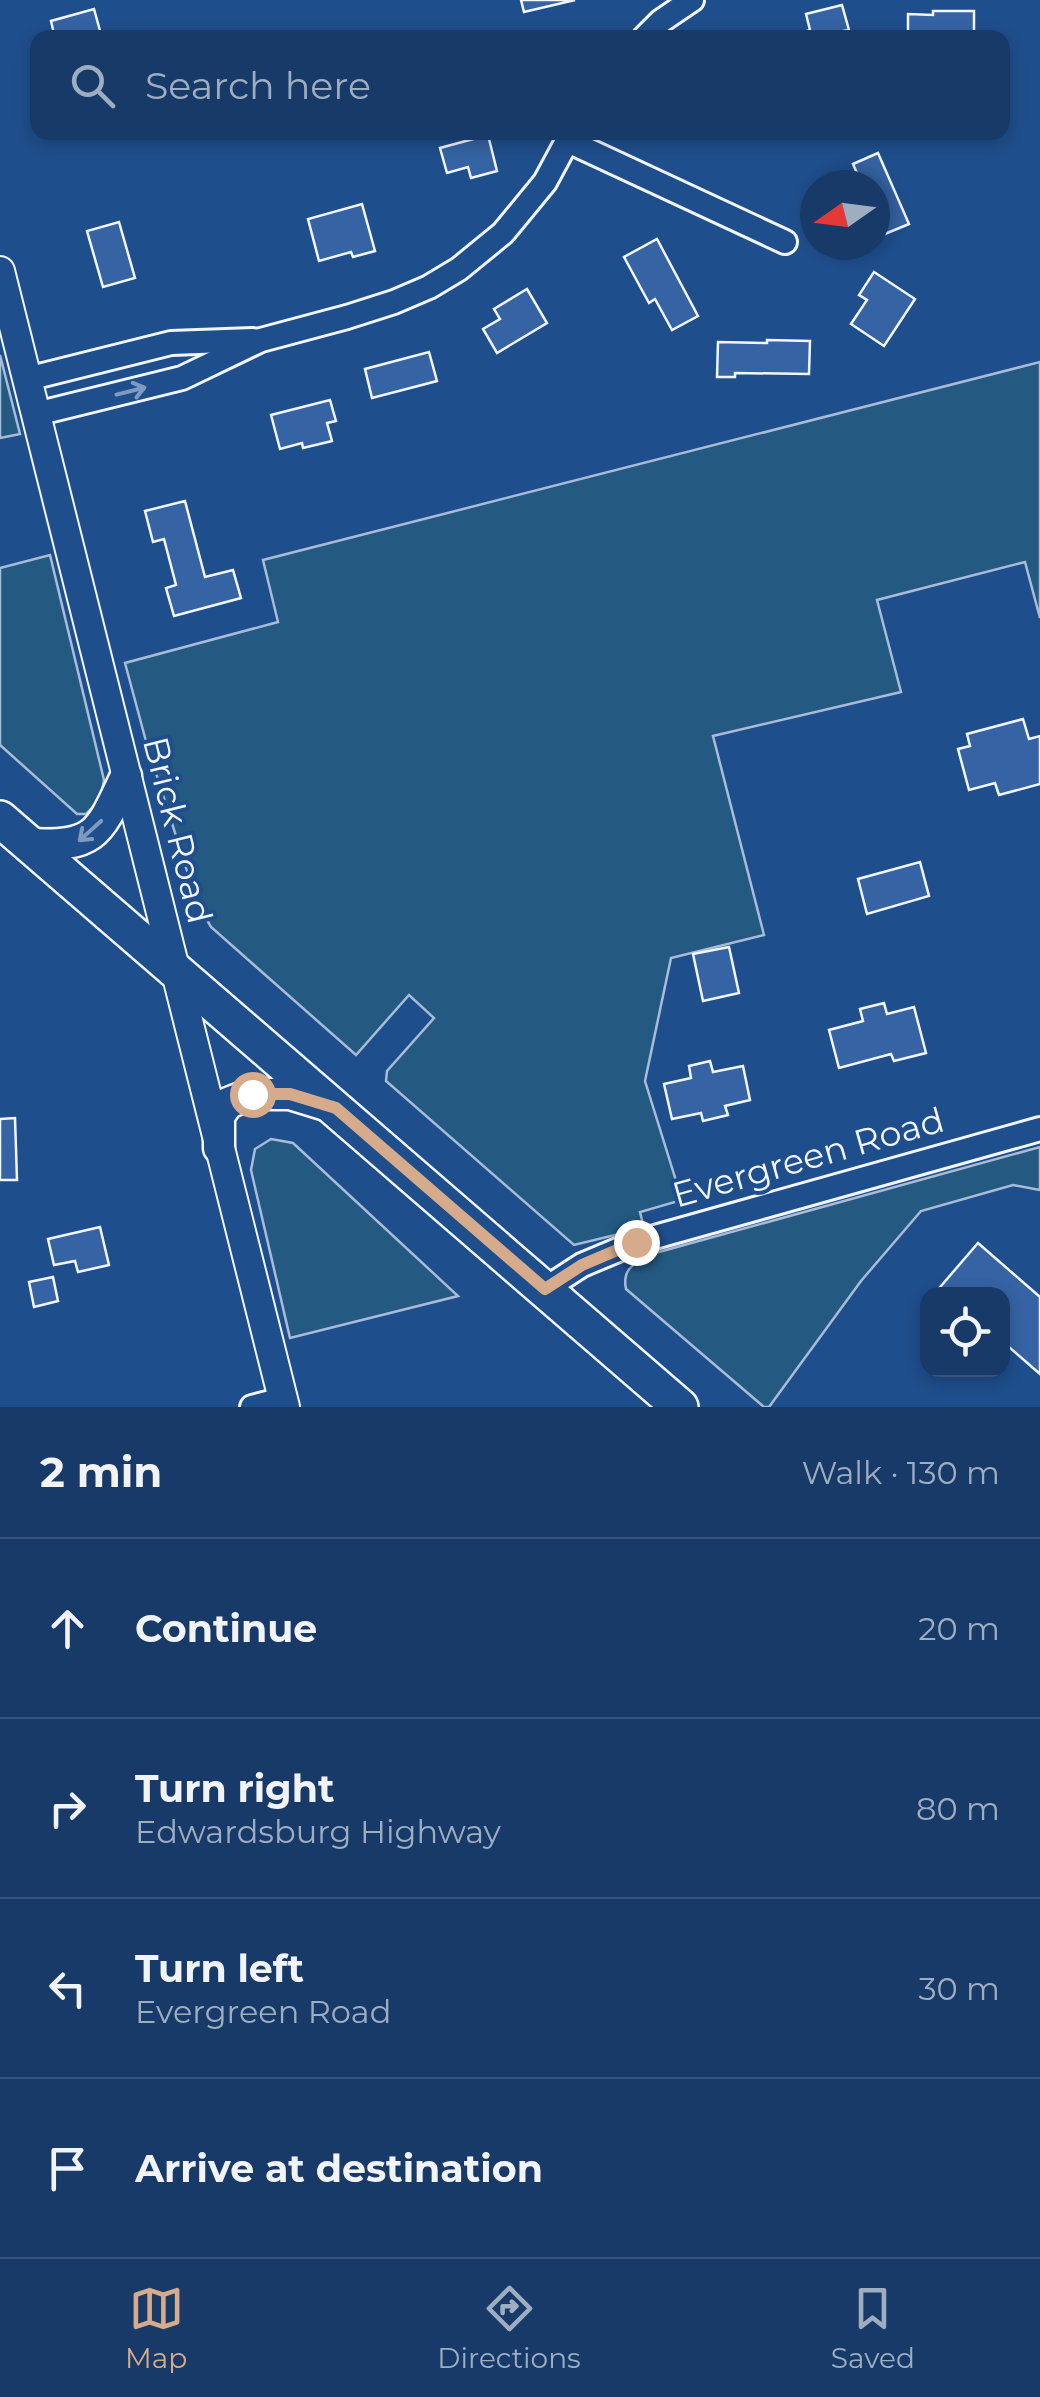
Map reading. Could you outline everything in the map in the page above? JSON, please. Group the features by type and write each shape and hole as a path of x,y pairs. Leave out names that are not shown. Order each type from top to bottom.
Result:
{"main road":[{"path":"29,844 61,846 92,834 110,810 126,776"},
{"path":"0,819 680,1407"},
{"path":"219,1148 220,1116 228,1103 252,1094 290,1094 336,1108"}],"street":[{"path":"652,30 692,0"},
{"path":"36,414 182,378 261,340 347,318 429,287 503,234 545,182 568,140"},
{"path":"576,140 784,242"},
{"name":"Brick Road","path":"0,271 284,1403"},
{"path":"28,379 172,343 261,340"},
{"name":"Evergreen Road","path":"545,1289 582,1265 636,1242 1040,1129"},
{"path":"252,1407 284,1403"}],"shaded area":[{"path":"0,355 20,434 0,438"},
{"path":"1040,362 1040,618 1025,562 877,600 901,692 713,736 764,935 671,958 645,1081 682,1200 640,1212 644,1228 574,1245 386,1081 387,1071 434,1018 409,995 356,1055 211,927 198,905 125,663 278,622 263,560"},
{"path":"50,555 104,780 100,800 86,814 77,814 0,745 0,568"},
{"path":"271,1139 293,1143 458,1296 290,1338 251,1170 255,1149"},
{"path":"1040,1147 1040,1190 1013,1185 921,1211 861,1281 769,1407 764,1407 626,1289 627,1272 648,1255"}],"building":[{"path":"521,0 575,0 524,12"},
{"path":"842,5 849,30 810,30 806,14"},
{"path":"94,9 100,30 53,30 51,21"},
{"path":"933,11 974,11 974,30 908,30 908,14 933,15"},
{"path":"470,140 489,140 497,171 471,178 468,167 447,173 440,148"},
{"path":"878,153 885,170 856,170 853,164"},
{"path":"890,180 909,224 890,232"},
{"path":"362,204 375,251 353,257 351,252 319,261 308,219"},
{"path":"119,222 135,278 103,287 87,231"},
{"path":"657,239 698,316 672,330 655,299 649,303 624,257"},
{"path":"874,272 915,299 884,346 851,324 867,300 859,295"},
{"path":"527,289 547,323 497,353 483,329 500,319 494,309"},
{"path":"810,341 809,374 735,373 735,377 717,377 718,342"},
{"path":"429,352 437,381 372,398 365,369"},
{"path":"330,400 336,421 327,423 332,441 280,449 271,415"},
{"path":"185,501 205,577 233,570 241,598 174,616 166,588 176,585 164,539 153,542 145,511"},
{"path":"1023,719 1029,739 1040,736 1040,784 999,795 995,783 969,790 958,749 970,746 967,734"},
{"path":"920,862 929,896 867,914 858,879"},
{"path":"729,947 739,993 703,1001 693,954"},
{"path":"884,1003 887,1014 914,1007 926,1053 894,1061 891,1054 839,1068 829,1030 863,1021 860,1009"},
{"path":"710,1061 713,1072 743,1066 750,1100 725,1106 728,1115 703,1121 701,1113 672,1119 664,1084 691,1078 689,1066"},
{"path":"15,1118 17,1180 0,1180 0,1119"},
{"path":"100,1227 109,1265 78,1272 75,1261 54,1265 48,1239"},
{"path":"978,1243 1040,1297 1040,1374 1010,1348 1010,1287 940,1287"},
{"path":"53,1277 58,1301 34,1307 29,1282"}],"route":[{"path":"252,1094 290,1094 336,1108 545,1289 582,1265 636,1242"}]}
